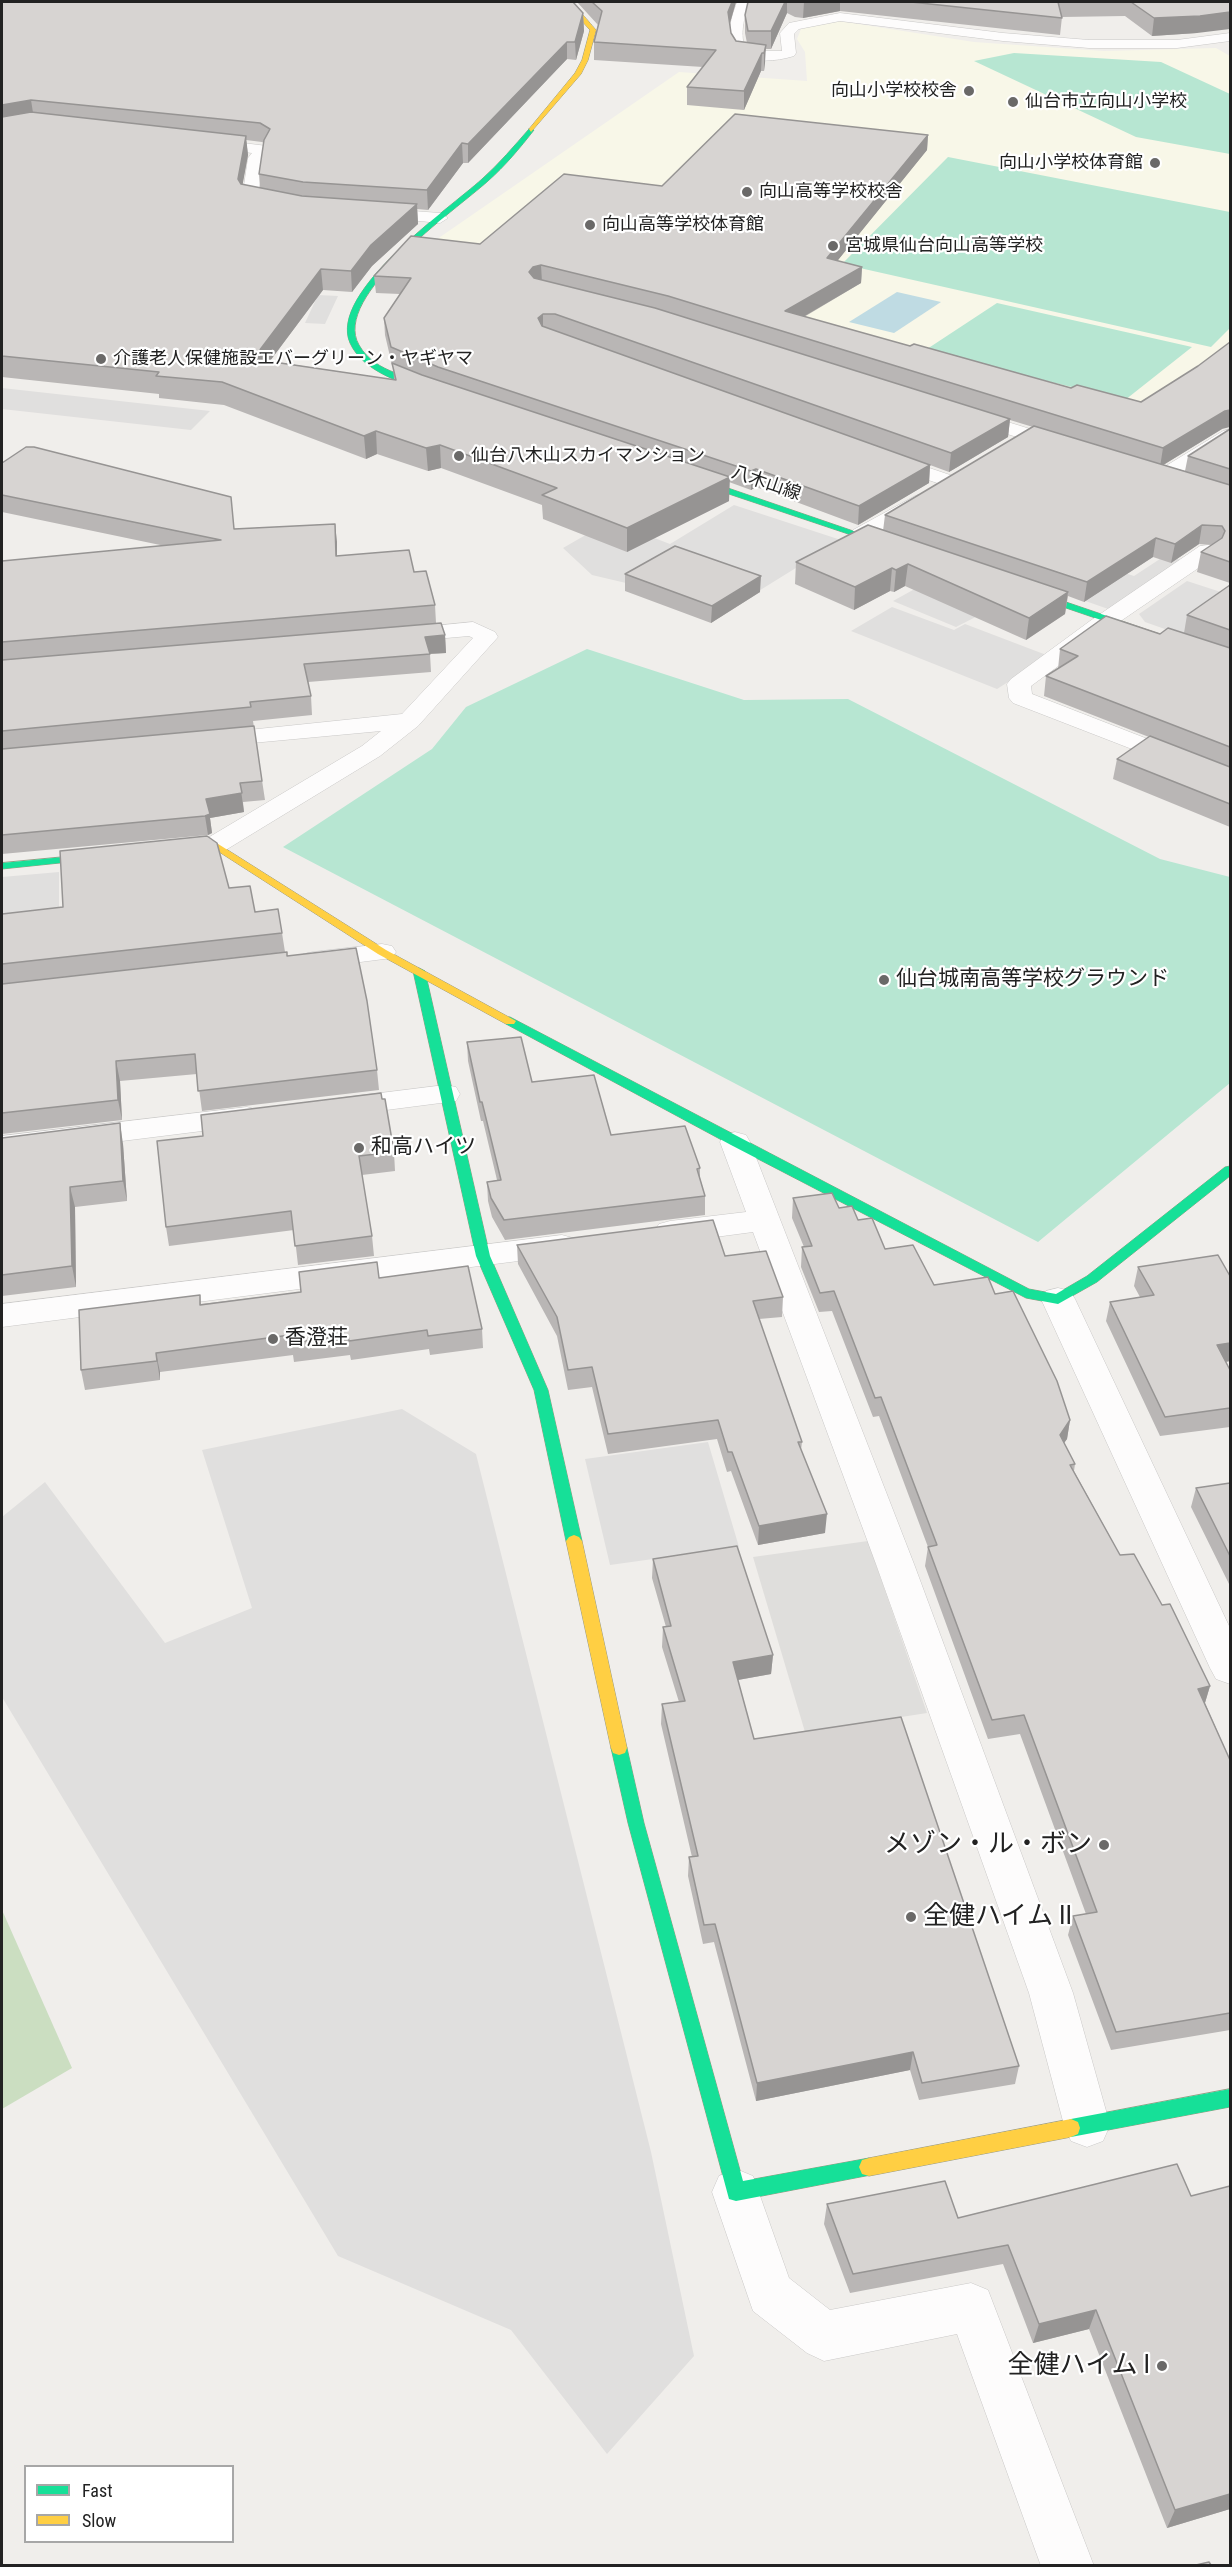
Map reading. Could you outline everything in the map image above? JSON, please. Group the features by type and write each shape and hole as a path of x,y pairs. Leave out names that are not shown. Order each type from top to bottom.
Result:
{"street":[{"path":"442,394 384,370 365,358 356,347 350,331 354,308 366,288 406,246 485,180 580,70 593,30 572,6 561,2"},
{"path":"743,2 734,29 735,44 741,54 771,57 789,53 787,33 794,26 840,17 1003,38 1089,44 1177,44 1230,37"},
{"path":"182,141 262,149 256,158 250,199 304,208"},
{"path":"362,213 440,218"},
{"path":"949,410 1085,452"},
{"path":"1009,447 1029,435"},
{"path":"1163,476 1230,435"},
{"path":"873,454 952,483"},
{"path":"1141,469 1186,483"},
{"name":"八木山線","path":"669,471 913,553"},
{"path":"861,535 971,471"},
{"path":"1208,551 1108,619 1019,684 1021,698 1230,780"},
{"path":"1010,586 1230,660"},
{"path":"155,851 215,845 371,751 409,721 487,637 473,629 379,637"},
{"path":"188,742 409,721"},
{"path":"215,845 382,952 735,1142 1026,1293 1058,1299 1092,1279 1230,1170"},
{"path":"2,866 120,854"},
{"path":"287,963 382,952"},
{"path":"419,972 483,1256 541,1389 636,1823 736,2192 770,2294 824,2336 971,2307 1068,2565"},
{"path":"317,1109 445,1094"},
{"path":"2,1146 270,1115"},
{"path":"735,1142 895,1564 1051,1994 1087,2125"},
{"path":"635,1237 764,1220"},
{"path":"2,1316 589,1243"},
{"path":"1058,1299 1230,1668"},
{"path":"736,2192 1230,2098"}],"shaded area":[{"name":"宮城県仙台向山高等学校","path":"839,21 974,42 1104,51 1216,48 1230,56 1230,349 1140,417 430,244 679,72 807,81 805,52 797,39 801,29 814,24"},
{"path":"318,295 338,296 325,324 305,323"},
{"path":"2,388 210,411 191,430 2,409"},
{"path":"734,505 841,540 720,615 626,583 592,575 563,548 610,521 670,544"},
{"path":"1166,555 1184,561 1111,610 1040,585 1081,559 1134,576"},
{"path":"940,575 1007,601 956,627 893,601"},
{"path":"1187,581 1230,595 1230,652 1145,622 1139,614"},
{"path":"892,607 954,630 965,624 1049,656 997,689 851,631"},
{"path":"59,872 59,924 2,930 2,877"},
{"path":"402,1409 476,1454 651,2152 694,2356 607,2454 511,2330 338,2256 2,1697 2,1517 45,1482 165,1643 252,1608 202,1450"},
{"path":"708,1442 739,1547 610,1565 585,1459"},
{"path":"868,1541 927,1713 805,1732 753,1557"}],"green space":[{"path":"1014,53 1161,62 1230,94 1230,154 1136,137 974,61"},
{"path":"948,157 1230,212 1230,328 1211,347 842,264"},
{"path":"997,303 1192,347 1125,400 924,351"},
{"name":"仙台城南高等学校グラウンド","path":"587,649 744,700 848,699 1160,859 1230,877 1230,1083 1038,1242 283,847 432,749 466,707"},
{"path":"2,1910 72,2068 2,2109"}],"water":[{"path":"897,292 941,302 894,333 849,322"}],"building":[{"path":"2,2 573,2 583,13 575,42 567,42 468,144 462,143 427,190 303,182 259,174 264,140 270,129 260,123 31,100 2,105"},
{"path":"592,2 732,2 728,12 731,33 736,41 766,45 764,53 744,91 687,87 716,50 594,42 602,11"},
{"path":"748,2 785,2 771,31 748,31 745,15"},
{"path":"911,2 1058,2 1062,18"},
{"path":"1131,2 1230,2 1230,12 1154,18"},
{"path":"31,112 246,136 238,179 241,184 302,196 417,204 371,245 351,271 321,269 253,359 396,380 392,363 730,477 627,528 542,495 557,488 440,445 426,448 376,431 364,436 222,382 156,376 159,372 2,356 2,117"},
{"path":"735,114 928,135 827,258 862,267 785,311 1071,388 1077,385 1141,402 1198,366 1230,342 1230,410 1163,448 668,296 541,265 533,267 529,272 534,278 655,308 1010,419 951,453 555,314 543,314 538,318 542,326 930,465 859,506 756,469 751,471 438,367 391,347 384,318 411,278 374,276 411,236 480,244 564,174 662,186"},
{"path":"1034,426 1230,485 1230,562 1201,552 1222,538 1225,531 1222,526 1202,525 1175,544 1156,538 1087,582 885,515"},
{"path":"1230,429 1230,469 1188,456"},
{"path":"26,447 34,447 231,497 234,529 335,524 336,556 409,550 414,572 426,571 435,605 2,642 2,561 221,540 2,495 2,463"},
{"path":"868,525 1068,592 1029,618 908,564 896,570 892,568 855,587 796,562"},
{"path":"675,546 761,576 712,606 625,574"},
{"path":"1230,585 1230,630 1187,615"},
{"path":"1106,616 1160,634 1168,628 1230,648 1230,747 1046,676 1078,656 1060,649"},
{"path":"441,623 445,635 425,637 430,654 304,664 311,696 250,702 251,707 2,731 2,660"},
{"path":"254,726 262,781 240,783 242,793 206,799 210,814 2,835 2,749"},
{"path":"1150,736 1230,767 1230,804 1117,759"},
{"path":"207,836 217,843 229,888 250,886 255,912 278,909 282,933 2,964 2,914 63,907 60,851"},
{"path":"356,948 367,1001 377,1070 198,1091 195,1054 116,1061 118,1100 2,1113 2,984 287,952 287,956"},
{"path":"521,1037 532,1082 594,1075 611,1135 685,1126 700,1168 697,1169 705,1196 504,1220 491,1198 487,1182 501,1180 467,1042"},
{"path":"381,1093 382,1099 385,1099 394,1152 359,1156 372,1236 295,1246 291,1211 166,1227 157,1141 203,1136 201,1115"},
{"path":"120,1123 123,1181 70,1187 72,1266 2,1275 2,1138"},
{"path":"832,1193 839,1208 852,1206 858,1220 872,1218 885,1249 913,1245 934,1285 988,1277 995,1294 1013,1291 1057,1381 1070,1420 1060,1435 1075,1464 1070,1465 1120,1555 1134,1554 1162,1605 1170,1604 1210,1686 1198,1689 1230,1760 1230,2013 1116,2032 1073,1916 1097,1912 1024,1715 992,1720 928,1547 937,1545 881,1397 875,1398 834,1291 820,1293 802,1247 812,1246 793,1198"},
{"path":"713,1220 725,1256 766,1251 783,1297 753,1301 802,1442 798,1442 827,1514 759,1526 732,1452 728,1452 718,1420 608,1434 592,1367 568,1370 557,1317 517,1245"},
{"path":"1218,1255 1230,1276 1230,1343 1217,1345 1230,1370 1230,1408 1165,1417 1110,1302 1154,1295 1138,1267"},
{"path":"377,1262 379,1278 468,1266 482,1329 428,1336 427,1330 349,1341 348,1335 291,1343 290,1335 156,1353 157,1361 81,1370 79,1310 200,1295 200,1305 301,1292 299,1272"},
{"path":"1230,1483 1230,1556 1196,1488"},
{"path":"737,1546 773,1655 733,1662 754,1739 901,1717 1019,2066 922,2083 913,2052 757,2083 715,1924 704,1925 689,1857 698,1856 662,1704 685,1701 663,1627 671,1626 653,1559"},
{"name":"全健ハイム I","path":"1177,2164 1191,2196 1230,2186 1230,2494 1175,2510 1096,2310 1039,2324 1008,2245 853,2274 827,2204 945,2181 958,2218"}],"traffic: fast":[{"path":"433,391 396,377 371,363 361,354 354,344 351,332 354,312 365,292 382,271 425,230 490,175 531,130"},
{"path":"687,477 896,547"},
{"path":"1025,591 1230,661"},
{"path":"2,866 104,856"},
{"path":"419,971 483,1256 541,1390 574,1541"},
{"path":"510,1021 735,1142 1026,1293 1058,1299 1092,1279 1230,1170"},
{"path":"619,1748 636,1823 736,2192 869,2167"},
{"path":"1071,2128 1230,2098"}],"traffic: slow":[{"path":"531,130 578,74 585,60 593,30 575,10 561,2"},
{"path":"174,849 215,845 382,952 510,1021"},
{"path":"574,1541 619,1748"},
{"path":"869,2167 1071,2128"}],"place":[{"name":"向山小学校校舎","path":"969,91"},
{"name":"仙台市立向山小学校","path":"1013,102"},
{"name":"向山小学校体育館","path":"1155,163"},
{"name":"向山高等学校校舎","path":"747,192"},
{"name":"向山高等学校体育館","path":"590,225"},
{"name":"宮城県仙台向山高等学校","path":"833,246"},
{"name":"介護老人保健施設エバーグリーン・ヤギヤマ","path":"101,359"},
{"name":"仙台八木山スカイマンション","path":"459,456"},
{"name":"仙台城南高等学校グラウンド","path":"884,980"},
{"name":"和高ハイツ","path":"359,1148"},
{"name":"香澄荘","path":"273,1339"},
{"name":"メゾン・ル・ボン","path":"1104,1845"},
{"name":"全健ハイム II","path":"911,1917"},
{"name":"全健ハイム I","path":"1162,2366"}]}
